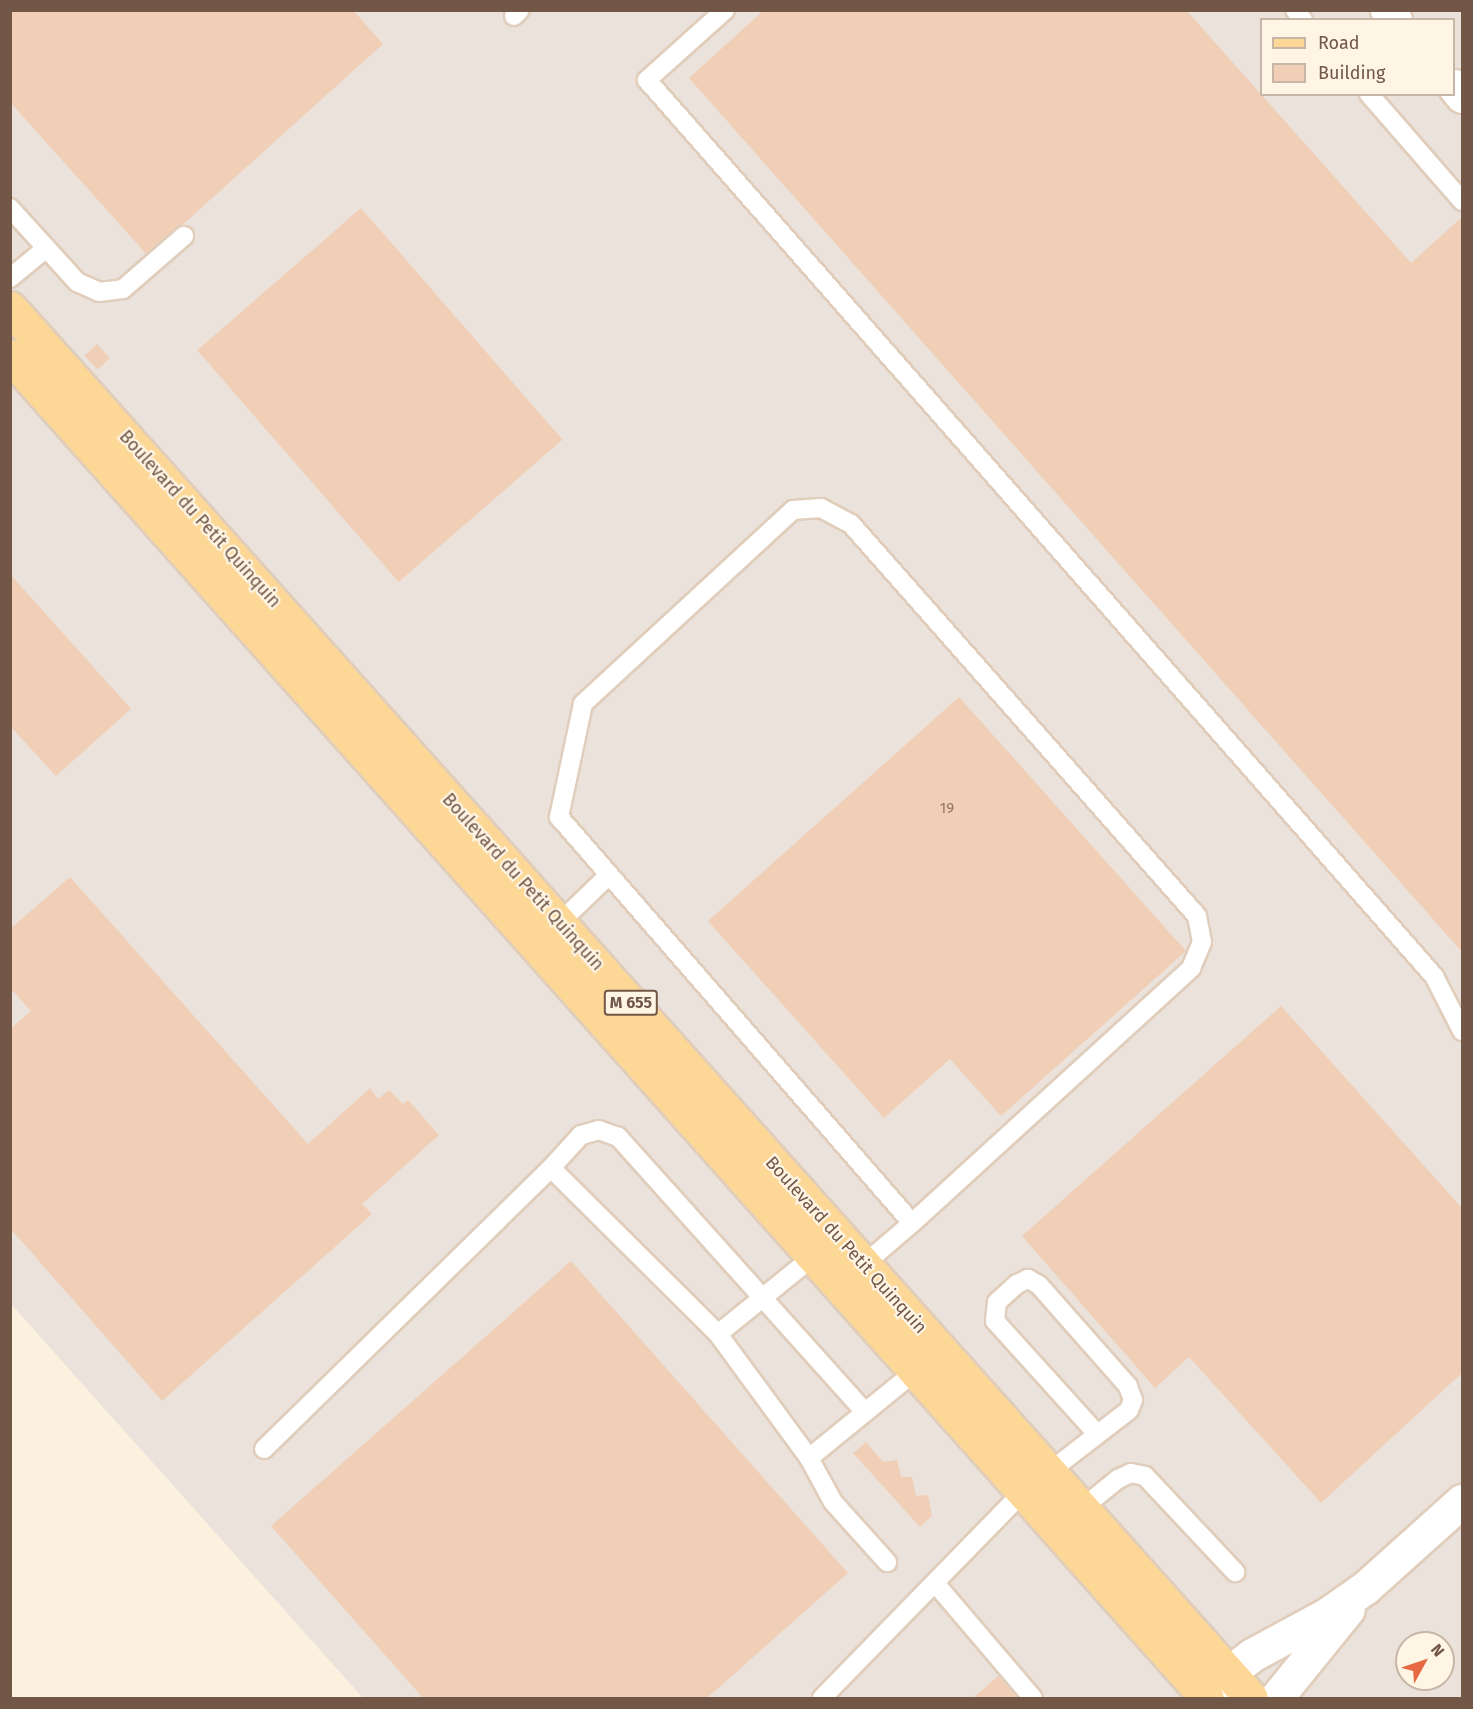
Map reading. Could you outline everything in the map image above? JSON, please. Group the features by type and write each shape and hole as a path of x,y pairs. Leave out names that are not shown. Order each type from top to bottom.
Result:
{"main road":[{"name":"Boulevard du Petit Quinquin","path":"10,308 548,933 825,1246 851,1274 940,1351 1251,1698"},
{"name":"Boulevard du Petit Quinquin","path":"10,356 548,933"},
{"name":"Boulevard du Petit Quinquin","path":"851,1274 915,1371 1205,1696"}],"street":[{"path":"1276,1698 1366,1587 1462,1502"},
{"path":"1205,1696 1228,1673 1366,1587"}],"lane":[{"path":"725,10 647,80 1434,976 1462,1031"},
{"path":"1371,96 1462,201"},
{"path":"10,208 77,282 99,292 123,289 184,236"},
{"path":"10,278 45,249"},
{"path":"851,1274 912,1223 1191,968 1202,942 1197,916 851,524 821,508 794,510 583,704 559,817 912,1223"},
{"path":"548,933 609,875"},
{"path":"264,1449 551,1168 581,1135 598,1130 618,1137 865,1412"},
{"path":"551,1168 718,1334 809,1458 833,1502 887,1562"},
{"path":"718,1334 765,1298 825,1246"},
{"path":"822,1698 1023,1492 1129,1410 1133,1400 1128,1386 1039,1285 1028,1279 1017,1284 997,1302 995,1321 1097,1434"},
{"path":"809,1458 940,1351"},
{"path":"1056,1530 1118,1479 1131,1473 1145,1476 1235,1572"},
{"path":"935,1582 1033,1698"}],"shaded area":[{"path":"10,11 1462,11 1462,1698 363,1698 11,1304"}],"building":[{"path":"10,10 353,10 383,44 148,256 10,102"},
{"path":"764,10 1186,10 1260,93 1260,96 1262,96 1411,263 1462,217 1462,952 689,78"},
{"path":"361,208 562,440 399,582 197,350"},
{"path":"97,344 110,358 98,369 85,356"},
{"path":"10,574 131,709 56,776 10,726"},
{"path":"959,697 1186,951 1001,1116 950,1059 884,1118 708,921"},
{"path":"70,877 308,1144 370,1088 378,1099 389,1090 403,1104 408,1100 439,1135 362,1204 372,1214 162,1401 10,1228 10,1029 31,1011 10,988 10,929"},
{"path":"1281,1006 1462,1208 1462,1373 1321,1503 1189,1357 1155,1388 1022,1236"},
{"path":"571,1261 848,1573 707,1698 423,1698 271,1526"},
{"path":"866,1442 883,1462 897,1460 901,1477 912,1477 916,1496 928,1495 932,1516 920,1527 853,1453"},
{"path":"998,1676 1018,1698 973,1698"}]}
